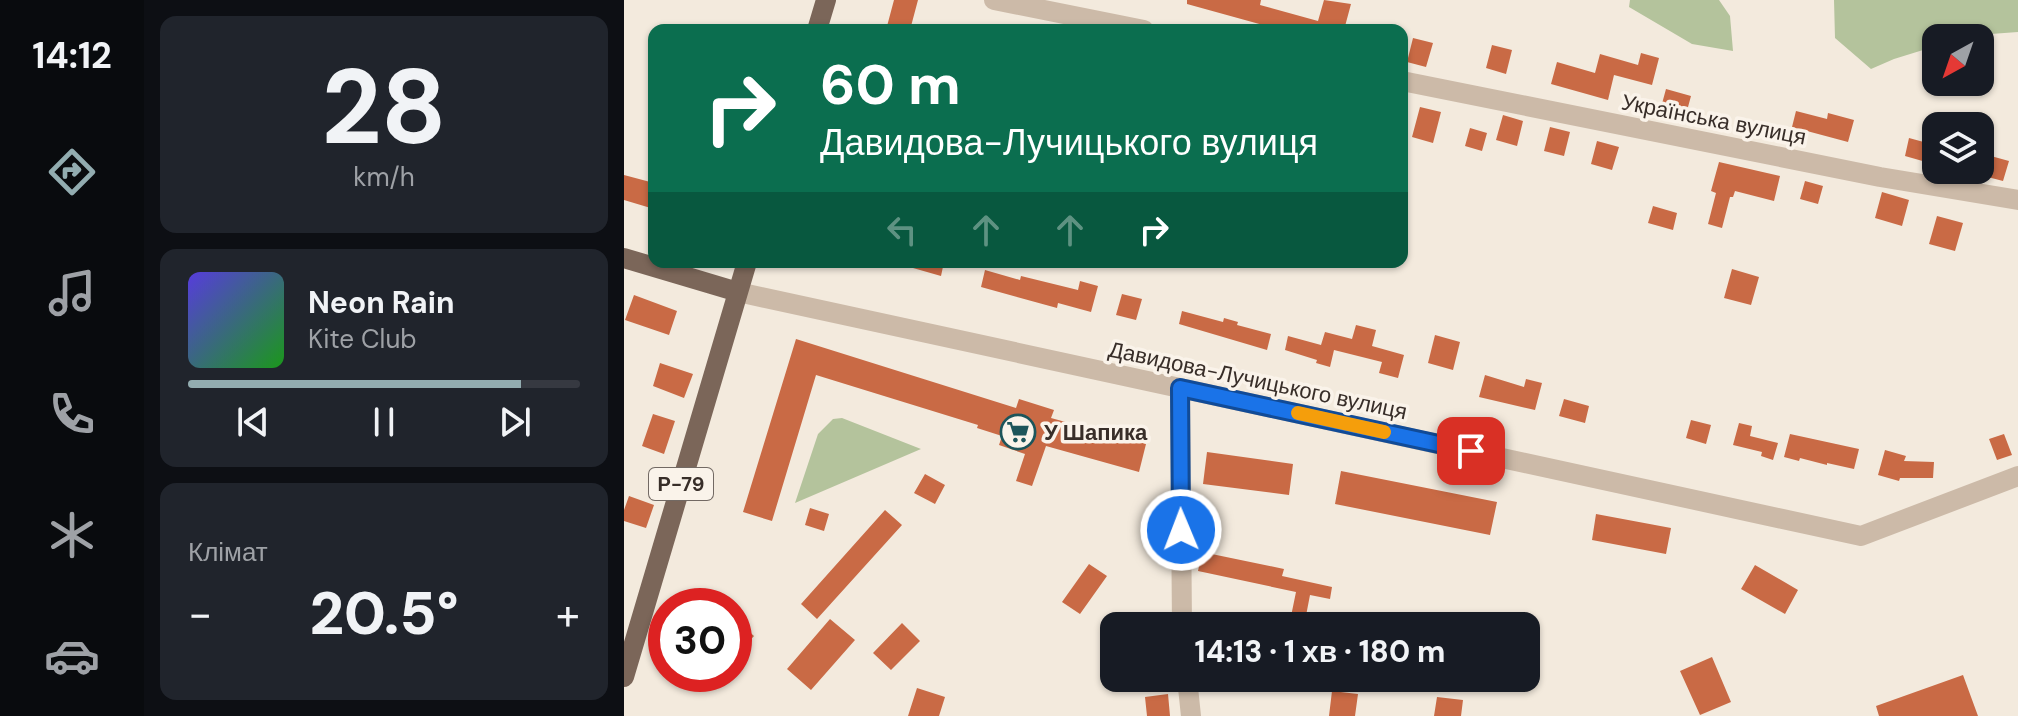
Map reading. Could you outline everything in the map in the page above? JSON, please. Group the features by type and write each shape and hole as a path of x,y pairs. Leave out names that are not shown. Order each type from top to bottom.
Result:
{"main road":[{"path":"819,24 826,0"},
{"name":"Давидова-Лучицького вулиця","path":"624,258 648,265"},
{"name":"Давидова-Лучицького вулиця","path":"658,268 738,292"},
{"name":"Р-79","path":"624,677 745,268"}],"street":[{"path":"994,0 1114,24"},
{"name":"Українська вулиця","path":"1408,82 1880,177 2018,200"},
{"name":"Давидова-Лучицького вулиця","path":"738,292 1861,536 2018,476"},
{"path":"1180,388 1182,612"},
{"path":"1188,692 1191,716"}],"green space":[{"path":"1630,0 1719,0 1730,16 1733,51 1692,44 1629,7"},
{"path":"1834,0 2018,0 2018,32 1994,34 1994,24 1922,24 1922,50 1871,69 1835,38"},
{"path":"842,418 921,449 795,503 818,434 833,419"}],"building":[{"path":"894,0 918,0 912,24 888,24"},
{"path":"1187,0 1261,0 1260,5 1318,21 1324,0 1351,4 1346,24 1259,24 1187,4"},
{"path":"1413,38 1433,43 1426,67 1408,62"},
{"path":"1492,45 1512,50 1506,74 1486,68"},
{"path":"1641,53 1659,58 1652,85 1614,75 1608,100 1551,84 1557,62 1595,73 1600,54 1638,65"},
{"path":"1666,89 1691,96 1685,118 1660,111"},
{"path":"1420,107 1441,112 1433,143 1412,137"},
{"path":"1796,111 1827,119 1828,113 1854,120 1848,142 1792,127"},
{"path":"1503,115 1523,121 1517,146 1496,140"},
{"path":"1550,127 1570,132 1564,156 1544,151"},
{"path":"1470,128 1487,133 1482,151 1465,146"},
{"path":"1909,138 1922,142 1922,161 1905,156"},
{"path":"1597,141 1619,147 1612,170 1591,164"},
{"path":"1994,157 2009,161 2003,181 1994,179"},
{"path":"1719,162 1780,176 1774,201 1735,191 1730,197 1722,228 1708,224 1716,193 1711,191"},
{"path":"624,175 648,181 648,207 624,200"},
{"path":"1805,181 1823,186 1818,204 1800,199"},
{"path":"1882,192 1909,200 1902,226 1875,218"},
{"path":"1653,206 1677,213 1673,230 1648,223"},
{"path":"1937,216 1963,223 1955,251 1929,244"},
{"path":"913,268 943,268 941,276"},
{"path":"1732,269 1759,277 1751,305 1724,298"},
{"path":"985,270 1020,280 1021,276 1078,290 1080,281 1098,286 1091,312 1058,303 1057,308 981,287"},
{"path":"1122,294 1142,299 1136,320 1116,315"},
{"path":"634,295 677,311 669,335 625,320"},
{"path":"1182,311 1223,322 1224,318 1238,322 1237,325 1271,334 1267,350 1179,324"},
{"path":"1356,325 1376,330 1372,346 1404,355 1398,378 1379,373 1382,362 1334,350 1330,367 1285,350 1288,336 1321,345 1325,332 1352,339"},
{"path":"1435,335 1460,342 1453,370 1428,363"},
{"path":"796,339 1016,408 1019,399 1054,410 1051,418 1146,444 1139,472 1046,446 1032,486 1016,481 1025,454 999,445 1002,436 977,428 978,425 816,375 772,521 743,512"},
{"path":"660,363 693,374 684,398 653,386"},
{"path":"1485,375 1524,387 1526,379 1542,383 1535,410 1479,397"},
{"path":"1564,399 1589,406 1585,423 1559,416"},
{"path":"653,414 675,421 664,454 642,446"},
{"path":"1691,420 1711,425 1706,444 1686,438"},
{"path":"1739,423 1752,426 1750,436 1778,443 1773,460 1761,456 1762,452 1733,445"},
{"path":"1790,434 1859,449 1854,469 1784,457"},
{"path":"2004,434 2012,455 1997,460 1989,439"},
{"path":"1885,450 1906,456 1904,461 1934,462 1933,478 1900,478 1899,481 1878,475"},
{"path":"1207,452 1293,464 1289,495 1203,484"},
{"path":"1341,471 1497,502 1490,535 1335,504"},
{"path":"925,474 945,485 935,504 914,493"},
{"path":"629,496 654,505 646,528 624,521"},
{"path":"810,508 829,514 824,531 805,525"},
{"path":"885,510 902,525 817,619 801,604"},
{"path":"1596,514 1671,528 1666,554 1592,540"},
{"path":"1202,552 1284,569 1282,576 1332,587 1330,599 1310,595 1307,612 1292,612 1296,592 1198,571"},
{"path":"1089,564 1107,576 1080,614 1062,602"},
{"path":"1755,565 1798,590 1785,614 1741,589"},
{"path":"830,619 855,640 811,690 787,669"},
{"path":"902,623 920,641 891,670 873,653"},
{"path":"1712,657 1731,702 1700,715 1680,671"},
{"path":"1963,675 1978,716 1879,716 1876,706"},
{"path":"917,688 945,697 939,716 908,716"},
{"path":"1332,692 1358,694 1355,716 1329,716"},
{"path":"1168,694 1170,716 1147,716 1145,697"},
{"path":"1437,697 1463,700 1461,716 1434,716"}],"slow traffic":[{"path":"1298,413 1384,432"}],"place":[{"name":"У Шапика","path":"1018,432"}],"route":[{"path":"1181,530 1180,388 1471,451"}]}
